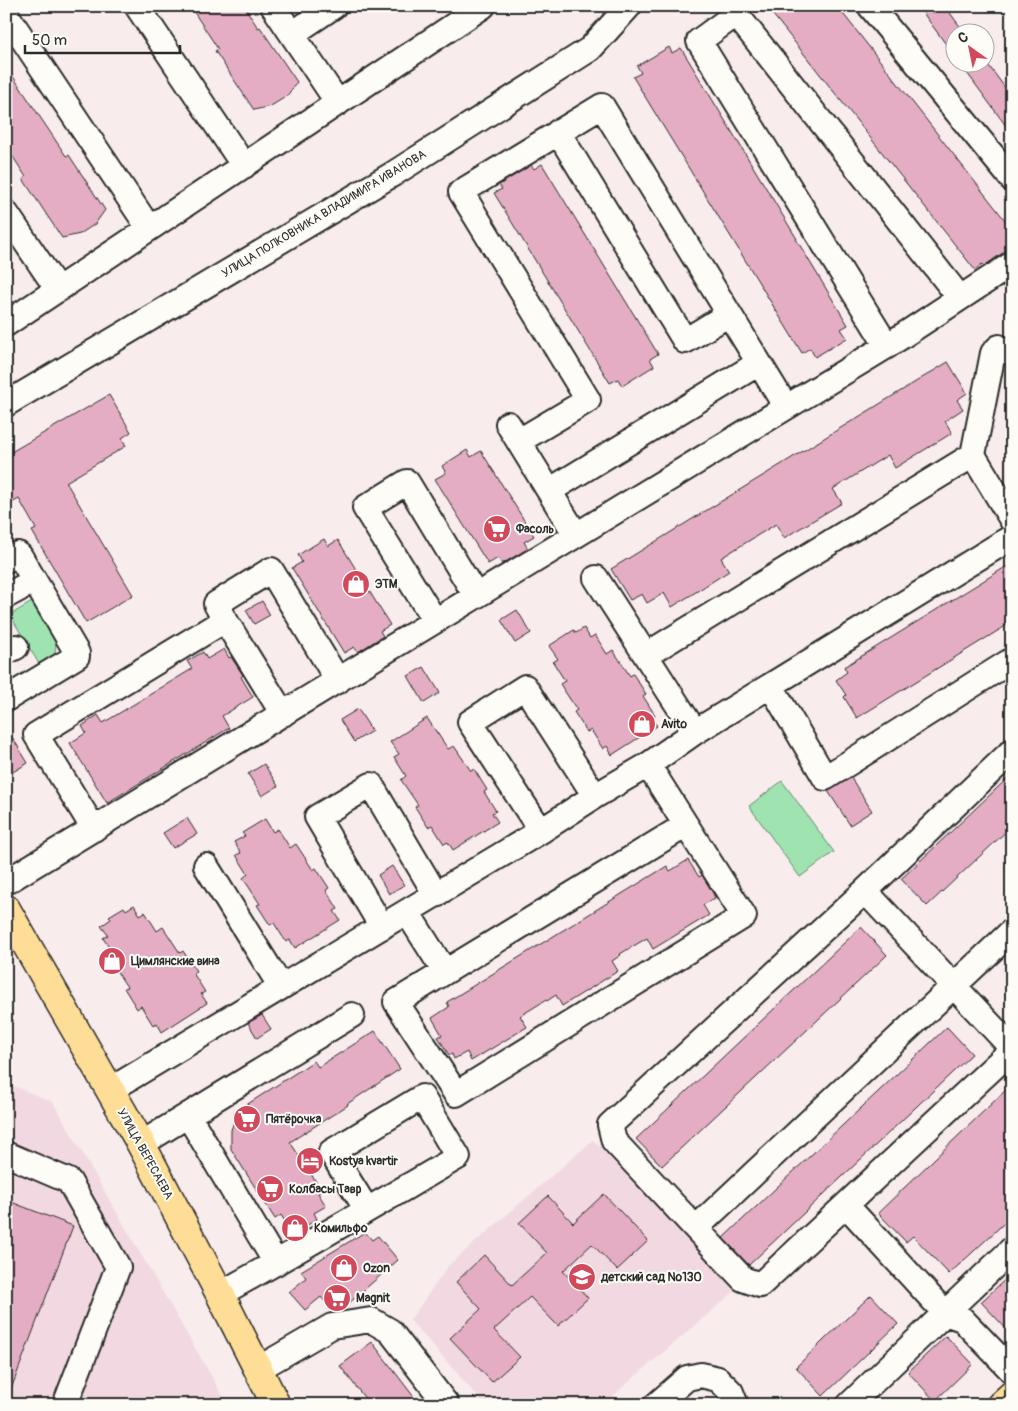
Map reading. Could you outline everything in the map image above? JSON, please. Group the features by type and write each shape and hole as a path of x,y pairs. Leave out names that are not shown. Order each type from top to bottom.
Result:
{"main road":[{"name":"УЛИЦА ВЕРЕСАЕВА","path":"6,909 141,1144 276,1405"},
{"path":"1001,1405 1012,1395"}],"lane":[{"path":"137,6 244,166"},
{"path":"273,6 338,103"},
{"path":"292,34 334,6"},
{"path":"6,324 483,6"},
{"path":"870,6 1012,179"},
{"name":"УЛИЦА ПОЛКОВНИКА ВЛАДИМИРА ИВАНОВА","path":"6,404 393,174 590,49 629,7"},
{"path":"6,14 149,228"},
{"path":"887,346 699,41 736,14 960,298"},
{"path":"576,535 514,433 588,400 461,192 558,132 602,106 786,407"},
{"path":"558,132 685,341 729,314"},
{"path":"6,211 58,290"},
{"path":"6,882 887,346 1012,264"},
{"path":"1012,354 999,347 993,353 973,455 1012,520"},
{"path":"549,491 759,363"},
{"path":"646,655 973,455"},
{"path":"435,621 365,508 407,482 476,596"},
{"path":"110,1090 541,831 648,765 695,732 1012,537"},
{"path":"6,560 18,554 77,652 77,656 6,698"},
{"path":"283,714 216,604 270,570 338,680"},
{"path":"596,578 695,732"},
{"path":"6,596 34,581"},
{"path":"94,829 36,735 225,620"},
{"path":"770,686 825,778 1012,660"},
{"path":"541,831 470,722 525,686 595,796"},
{"path":"865,891 1012,1049 760,1285 743,1279 614,1141 610,1125 865,891 1012,750"},
{"path":"648,765 744,916 456,1094 396,1002 686,825"},
{"path":"382,927 317,816 371,785 436,895"},
{"path":"206,866 281,987"},
{"path":"407,912 445,972"},
{"path":"696,1228 953,984 1012,931"},
{"path":"141,1144 352,1015"},
{"path":"220,1294 276,1263 368,1210 458,1157 422,1097 331,1152 368,1210"},
{"path":"188,1115 276,1263"},
{"path":"6,1154 69,1181 118,1267 65,1405"},
{"path":"846,1205 945,1313 962,1319 1012,1371"},
{"path":"849,1405 1012,1249"},
{"path":"258,1369 332,1326 371,1320 390,1331 448,1405"},
{"path":"656,1405 687,1378 701,1375 718,1379 731,1392 736,1405"}],"shaded area":[{"path":"6,1083 53,1102 228,1405 6,1405"},
{"name":"детский сад №130","path":"593,1140 736,1290 602,1405 485,1405 410,1320 449,1265"}],"green space":[{"path":"37,599 57,634 54,662 42,669 10,615"},
{"path":"782,781 834,852 800,877 749,806"}],"building":[{"path":"190,6 244,6 297,82 287,96 271,106 254,110 215,51 218,49"},
{"path":"766,6 837,6 1012,229 1012,250 1004,252 975,270"},
{"path":"918,6 945,6 957,22 946,22 946,44"},
{"path":"669,47 672,53 681,48 848,325 841,329 847,338 815,357 810,348 802,353 633,77 641,73 637,66"},
{"path":"6,66 66,156 69,155 105,210 95,224 80,234 62,238 23,179 26,177 6,146"},
{"path":"966,72 993,72 1012,97 1012,134"},
{"path":"542,164 658,354 650,359 654,366 622,386 618,379 610,383 494,193 502,189 499,185 531,165 534,169"},
{"path":"948,362 967,393 957,400 963,409 945,421 952,433 895,468 888,455 833,489 842,503 784,538 776,524 721,558 729,571 672,607 664,593 647,603 642,594 630,600 611,569"},
{"path":"109,395 131,432 122,438 126,446 66,482 133,595 86,623 32,531 36,529 19,499 6,506 6,455"},
{"path":"467,450 471,457 481,451 534,536 524,542 528,549 502,564 498,558 488,564 435,479 446,473 442,466"},
{"path":"324,539 328,546 338,540 390,625 380,631 383,636 358,652 354,647 344,653 292,568 302,562 298,555"},
{"path":"1012,563 1012,622 857,718 836,680 847,672 844,667"},
{"path":"262,601 270,615 254,624 246,610"},
{"path":"517,610 531,633 515,643 501,620"},
{"path":"584,628 590,638 595,635 607,654 613,650 630,676 633,674 646,694 643,696 655,715 651,718 657,726 612,755 607,746 603,749 591,730 587,732 574,712 577,710 560,684 565,681 553,662 558,659 549,646 574,630 576,633"},
{"path":"224,649 243,675 241,677 253,697 222,716 229,728 107,803 70,743 86,733 82,726 98,715 103,723 192,669 187,661 203,652 207,659"},
{"path":"424,667 440,693 424,703 408,676"},
{"path":"358,709 372,731 354,742 340,720"},
{"path":"427,718 448,749 454,746 471,771 474,769 487,790 484,792 496,811 492,813 498,822 453,850 448,842 444,844 432,825 428,827 415,807 418,805 401,780 406,776 394,757 399,754 390,742"},
{"path":"6,727 28,763 6,776"},
{"path":"264,764 278,786 262,796 248,774"},
{"path":"1012,774 1012,826 927,906 901,879"},
{"path":"851,778 872,811 850,825 828,791"},
{"path":"187,818 197,834 173,848 163,833"},
{"path":"265,819 273,832 278,829 290,848 296,844 313,870 316,868 329,888 326,890 338,909 334,911 340,920 295,948 290,940 286,942 274,923 270,925 257,905 260,904 243,878 248,874 236,855 241,853 234,842 245,836 242,833"},
{"path":"688,860 699,877 702,875 715,898 703,905 709,915 653,949 647,938 620,954 612,961 618,971 562,1006 556,995 546,1000 520,1016 527,1027 471,1061 467,1052 454,1059 452,1054 449,1055 438,1037 442,1035 432,1018 449,1007 447,1002 667,866 670,871"},
{"path":"392,866 404,885 389,894 378,875"},
{"path":"134,905 140,915 145,912 157,931 163,927 180,953 183,951 196,971 193,973 205,992 201,994 207,1003 162,1032 157,1023 153,1025 141,1006 137,1009 124,988 127,987 110,961 115,957 103,938 108,935 101,926 111,919 109,916 124,907 126,910"},
{"path":"861,927 887,955 662,1166 636,1139"},
{"path":"262,1015 271,1029 257,1038 248,1023"},
{"path":"947,1027 972,1054 749,1265 723,1238"},
{"path":"375,1031 400,1069 290,1142 322,1191 318,1193 326,1206 314,1213 317,1219 293,1234 281,1215 275,1219 231,1149 231,1130 236,1116 234,1113 314,1061 318,1067"},
{"path":"1012,1084 1012,1216 949,1274 913,1236 906,1242 878,1213"},
{"path":"604,1194 648,1241 617,1270 592,1244 563,1271 588,1298 558,1326 530,1297 494,1330 520,1357 492,1382 450,1338 481,1309 456,1282 484,1255 512,1285 547,1253 519,1223 548,1196 573,1223"},
{"path":"6,1200 73,1226 8,1397 6,1396"},
{"path":"365,1232 372,1240 378,1236 398,1260 340,1311 334,1312 321,1297 305,1310 289,1292 306,1278 301,1271"},
{"path":"1012,1273 1012,1335 981,1302"},
{"path":"871,1295 898,1324 823,1396 796,1367"},
{"path":"946,1336 973,1364 935,1401 908,1372"},
{"path":"372,1342 420,1405 370,1405 340,1366"}],"place":[{"name":"Фасоль","path":"497,529"},
{"name":"ЭТМ","path":"356,584"},
{"name":"Avito","path":"642,724"},
{"name":"Цимлянские вина","path":"112,961"},
{"name":"Пятёрочка","path":"247,1119"},
{"name":"Kostya kvartir","path":"310,1161"},
{"name":"Колбасы Тавр","path":"270,1189"},
{"name":"Комильфо","path":"295,1228"},
{"name":"Ozon","path":"344,1268"},
{"name":"детский сад №130","path":"582,1277"},
{"name":"Magnit","path":"337,1298"}]}
